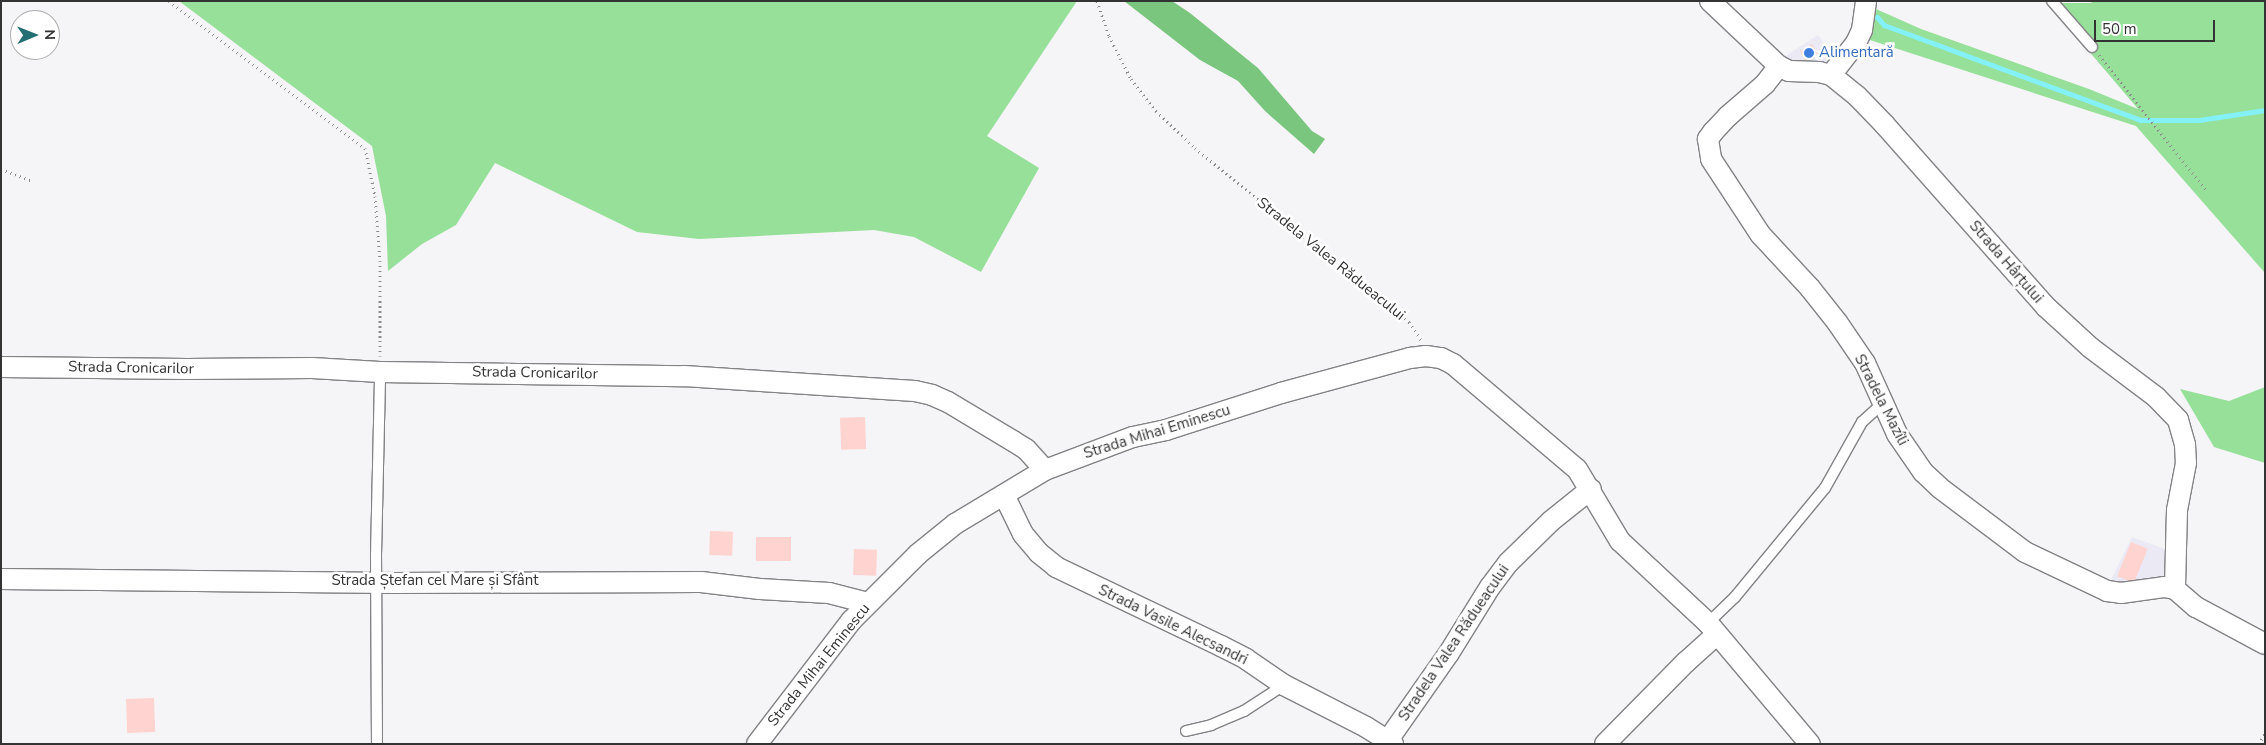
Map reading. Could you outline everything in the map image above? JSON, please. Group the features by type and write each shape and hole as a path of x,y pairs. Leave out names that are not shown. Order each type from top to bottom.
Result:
{"street":[{"path":"1710,1 1779,66 1790,71 1819,72 1831,75 1856,43 1862,30 1866,1"},
{"name":"Stradela Mazîli","path":"1779,66 1765,84 1728,116 1713,132 1708,140 1711,159 1760,234 1810,288 1837,322 1866,364 1897,434 1923,472 1940,488 2025,552 2107,591 2121,593 2164,587 2175,589"},
{"name":"Strada Hârțului","path":"1831,75 1857,96 1885,125 2045,306 2091,348 2156,397 2178,420 2186,445 2186,463 2177,510 2175,589"},
{"name":"Strada Mihai Eminescu","path":"757,744 808,676 868,603 936,538 955,524 1045,470 1133,437 1166,430 1281,393 1410,358 1426,356"},
{"path":"1426,356 1440,358 1453,364 1556,449 1577,469 1591,489 1620,541 1712,629 1810,744"},
{"name":"Strada Cronicarilor","path":"1,366 187,370 312,368 380,372 684,376 915,391 932,395 948,402 1013,441 1026,450 1045,470"},
{"name":"Stradela Valea Rădueacului","path":"1390,742 1490,587 1508,563 1551,521 1591,489"},
{"name":"Strada Vasile Alecsandri","path":"1004,495 1023,534 1039,553 1056,568 1246,659 1284,685 1390,742"},
{"name":"Strada Ștefan cel Mare și Sfânt","path":"1,579 701,582 760,589 830,593 868,603"},
{"path":"2175,589 2196,607 2265,644"},
{"path":"1605,744 1686,662 1712,629"}],"lane":[{"path":"2052,1 2092,47"},
{"path":"377,744 376,582 380,372"},
{"path":"1712,629 1735,597 1825,488 1862,422 1883,403"},
{"path":"1186,731 1211,725 1244,711 1284,685"}],"path":[{"path":"169,1 365,148 375,196 380,261 380,372"},
{"name":"Stradela Valea Rădueacului","path":"1097,1 1109,36 1131,79 1156,111 1195,148 1409,322 1420,338 1426,356"},
{"path":"2092,47 2206,190"},
{"path":"1,169 33,181"},
{"path":"2259,744 2265,733"}],"shaded area":[{"path":"1818,35 1834,58 1815,66 1794,65 1781,59"},
{"path":"2132,537 2165,549 2164,578 2130,586 2110,582"}],"green space":[{"path":"179,1 1077,1 987,136 1039,168 981,272 914,237 874,230 699,239 637,232 495,163 456,225 422,244 388,271 386,216 372,146"},
{"path":"1124,1 1172,1 1190,13 1258,68 1312,131 1325,139 1314,154 1265,111 1238,81 1200,60"},
{"path":"2093,1 2265,1 2265,273 2136,126 1870,40 1876,9 1921,29 2089,89 2138,109 2054,10 2061,3 2091,3"},
{"path":"2265,387 2265,463 2214,447 2180,389 2229,401"}],"building":[{"path":"1812,44 1818,54 1806,61 1800,51"},
{"path":"865,417 866,449 841,450 840,418"},
{"path":"710,531 733,532 732,556 709,555"},
{"path":"756,537 791,537 791,561 756,561"},
{"path":"2131,542 2148,549 2134,583 2117,576"},
{"path":"854,549 877,550 876,576 853,575"},
{"path":"154,698 155,732 127,733 126,699"}],"waterway":[{"path":"1877,17 1884,25 2141,120 2199,120 2265,110"}],"place":[{"name":"Alimentară","path":"1809,53"}]}
